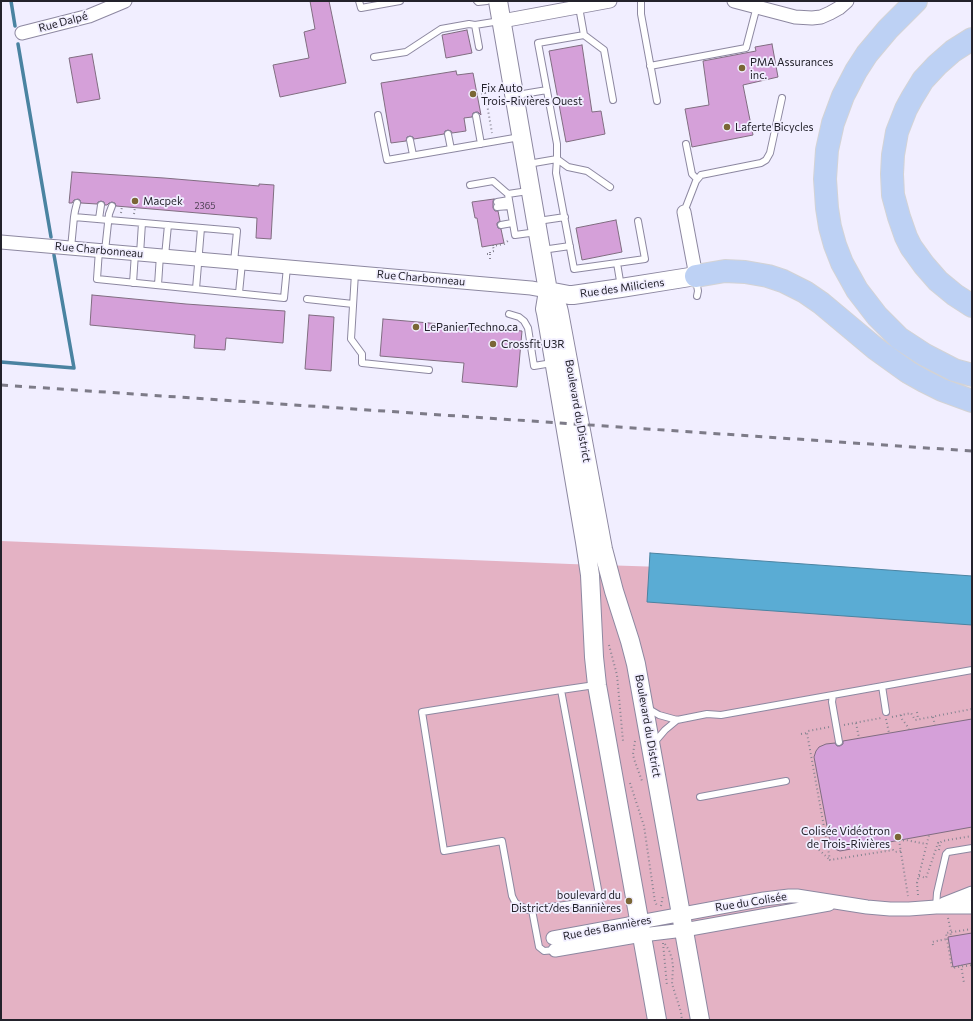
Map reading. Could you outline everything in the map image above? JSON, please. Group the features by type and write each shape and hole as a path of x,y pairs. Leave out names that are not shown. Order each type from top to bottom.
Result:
{"highway":[{"path":"916,1 888,29 868,54 856,71 843,96 833,122 827,150 825,179 827,208 832,236 840,259 857,290 877,316 892,331 916,350 944,365 972,375"},
{"path":"972,39 953,51 937,65 923,80 912,98 897,132 893,155 892,174 893,194 898,217 906,237 912,247 924,265 938,281 972,306"},
{"path":"697,286 725,271 761,274 783,281 801,290 820,303 880,352 908,372 942,390 972,401"}],"street":[{"name":"Rue Dalpé","path":"22,33 89,16 125,1"},
{"path":"498,1 548,291"},
{"path":"502,21 564,5 579,7 610,1"},
{"path":"734,1 795,17 812,18 822,17 839,8 846,1"},
{"path":"684,212 697,286"},
{"name":"Rue Charbonneau","path":"1,242 531,288 548,291"},
{"name":"Rue des Miliciens","path":"548,291 569,295 621,288 697,286"},
{"name":"Boulevard du District","path":"548,291 545,309 588,559 597,685 657,1020"},
{"name":"Boulevard du District","path":"548,291 559,312 603,549 614,591 634,654 700,1020"},
{"name":"Rue du Colisée","path":"936,907 972,893"},
{"name":"Rue du Colisée","path":"662,918 683,922 840,902 895,910 936,907 972,907"},
{"name":"Rue des Bannières","path":"554,944 641,929 662,918"},
{"name":"Rue du Colisée","path":"662,932 683,922"},
{"name":"Rue des Bannières","path":"641,929 662,932"}],"lane":[{"path":"359,1 361,8 400,1"},
{"path":"477,1 487,1"},
{"path":"640,1 657,101"},
{"path":"650,66 746,48 757,6"},
{"path":"579,7 584,35 604,50 613,100"},
{"path":"374,57 406,52 442,29 469,24 475,26 502,21"},
{"path":"475,26 479,47"},
{"path":"584,35 538,43 557,144 556,173 574,269 645,259 638,221"},
{"path":"515,96 547,90"},
{"path":"684,212 697,179 701,175 761,163 766,160 770,153 782,98"},
{"path":"378,115 387,160 522,137"},
{"path":"476,116 481,144"},
{"path":"448,134 451,149"},
{"path":"410,140 413,155"},
{"path":"686,144 692,174 697,179"},
{"path":"527,164 557,160 568,167 587,171 610,187"},
{"path":"470,185 493,181 509,200 515,235 565,217"},
{"path":"497,204 531,191"},
{"path":"71,248 77,203"},
{"path":"99,220 100,205"},
{"path":"112,206 109,214 97,279 284,298 286,267"},
{"path":"74,217 236,231 239,293"},
{"path":"132,283 142,223"},
{"path":"500,225 512,223"},
{"path":"158,285 168,225"},
{"path":"196,289 201,228"},
{"path":"541,250 570,246"},
{"path":"617,262 621,288"},
{"path":"355,273 351,339 362,354 362,363 429,370"},
{"path":"307,299 353,304"},
{"path":"509,314 519,317 524,321 528,328 534,366 554,363"},
{"path":"644,707 659,716 677,720 707,714 721,715 972,670"},
{"path":"561,690 600,900 532,910 525,909 521,908 512,896 502,841 444,850 422,712 561,690 597,685"},
{"path":"882,686 886,715"},
{"path":"833,695 832,702 839,742"},
{"path":"651,746 662,732 677,720"},
{"path":"700,797 786,781"},
{"path":"936,907 937,892 946,854 948,852 972,848"},
{"path":"532,910 539,947 545,951 554,944"},
{"path":"537,940 554,944"}],"path":[{"path":"477,94 484,93 494,142"},
{"path":"487,254 494,251 493,246 504,244"},
{"path":"490,254 490,259"},
{"path":"607,640 617,675 623,741"},
{"path":"843,725 886,715 911,713 915,720 946,713 972,710"},
{"path":"917,712 918,719"},
{"path":"886,715 889,733"},
{"path":"901,715 909,730"},
{"path":"933,717 935,725"},
{"path":"856,723 859,738"},
{"path":"801,734 807,733 808,731 831,727"},
{"path":"807,733 830,860"},
{"path":"630,782 644,826 656,905"},
{"path":"918,895 917,883 929,835"},
{"path":"908,896 899,840 926,844"},
{"path":"884,843 886,851"},
{"path":"919,876 926,878 938,843 940,844"},
{"path":"816,847 830,860"},
{"path":"830,860 893,850 895,852 901,851"},
{"path":"948,918 951,932 950,937"},
{"path":"972,929 946,933 952,968 972,965"},
{"path":"933,945 932,942 947,939"},
{"path":"667,946 672,961 673,990 680,1008 682,1020"},
{"path":"663,948 667,991"},
{"path":"961,966 964,984"}],"shaded area":[{"path":"1,541 570,564 972,577 972,1020 1,1020"}],"water":[{"path":"650,553 972,576 972,625 647,602"}],"building":[{"path":"310,1 329,1 346,83 280,97 273,65 309,58 304,32 315,29"},
{"path":"467,30 472,53 446,58 442,35"},
{"path":"772,44 778,77 743,85 753,135 692,147 685,109 709,105 703,61 756,51 755,47"},
{"path":"582,45 592,112 601,111 605,134 566,142 549,51"},
{"path":"92,54 100,99 77,103 69,58"},
{"path":"456,71 457,75 473,73 481,115 476,112 473,113 472,117 464,118 466,131 452,133 448,130 445,131 444,134 414,139 410,136 407,137 406,141 391,143 381,83"},
{"path":"72,172 259,186 259,184 274,185 271,239 256,238 257,218 116,206 115,203 112,202 105,205 104,202 101,201 97,204 81,203 78,199 74,200 72,203 69,203"},
{"path":"494,199 493,208 495,211 498,211 500,221 497,225 498,228 501,229 504,243 482,247 477,218 475,218 472,202"},
{"path":"616,220 622,252 582,260 576,228"},
{"path":"92,295 186,304 285,311 283,343 226,338 225,350 194,348 195,335 90,325"},
{"path":"309,315 334,317 331,371 305,369"},
{"path":"383,319 522,331 517,387 462,382 464,363 380,356"},
{"path":"972,719 972,827 840,851 833,847 830,842 814,757 819,747 826,744 835,743 837,746 840,746 843,744 843,741"},
{"path":"972,933 972,963 953,967 948,937"}],"waterway":[{"path":"11,1 15,26"},
{"path":"18,44 51,237"},
{"path":"1,362 74,368 54,255"}],"railway":[{"path":"1,385 972,451"}],"place":[{"name":"PMA Assurances inc.","path":"742,68"},
{"name":"Fix Auto Trois-Rivières Ouest","path":"473,94"},
{"name":"Laferte Bicycles","path":"727,127"},
{"name":"Macpek","path":"135,201"},
{"name":"LePanierTechno.ca","path":"416,327"},
{"name":"Crossfit U3R","path":"493,344"},
{"name":"Colisée Vidéotron de Trois-Rivières","path":"898,837"},
{"name":"boulevard du District/des Bannières","path":"629,901"}]}
